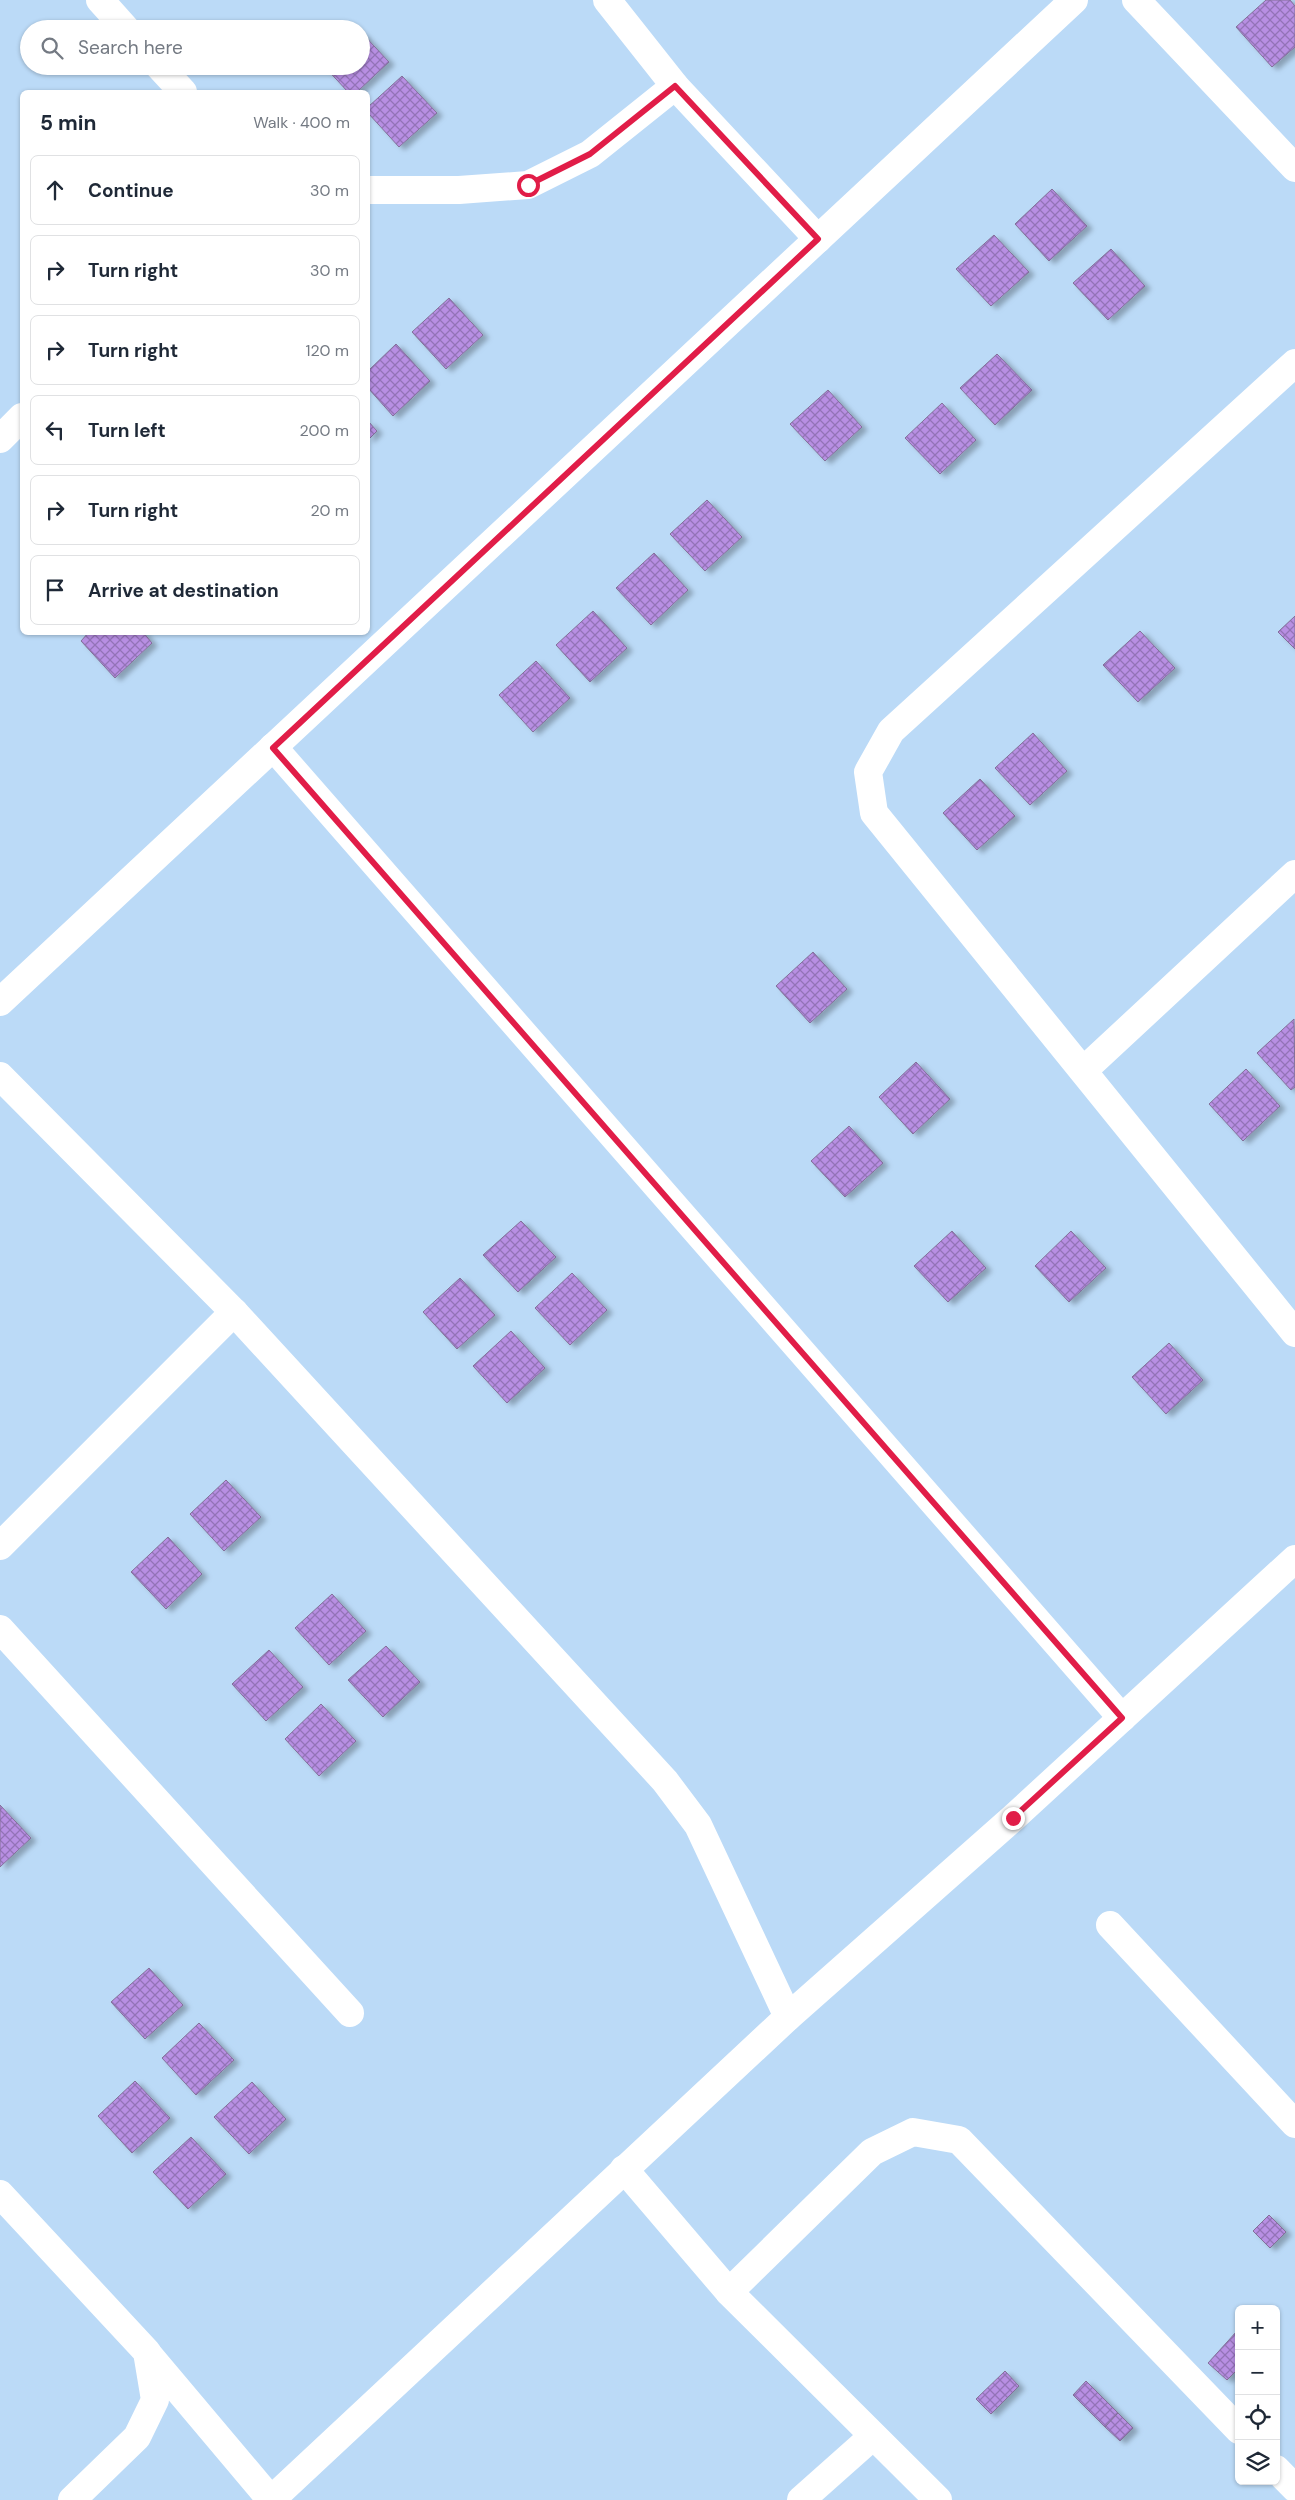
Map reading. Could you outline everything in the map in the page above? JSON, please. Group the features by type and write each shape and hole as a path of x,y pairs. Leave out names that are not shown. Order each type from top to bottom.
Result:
{"street":[{"path":"100,0 118,20"},
{"path":"607,0 675,86 818,239"},
{"path":"0,1002 1074,0"},
{"path":"1136,0 1295,168"},
{"path":"167,75 181,90"},
{"path":"370,190 459,190 528,185 590,154 675,86"},
{"path":"1295,363 891,731 868,772 874,813 1295,1333"},
{"path":"0,439 20,418"},
{"path":"273,748 1122,1718"},
{"path":"1084,1070 1295,874"},
{"path":"0,1076 234,1312 665,1781 698,1825 788,2017"},
{"path":"0,1546 234,1312"},
{"path":"0,2194 147,2352 271,2500 788,2017 1013,1818 1295,1559"},
{"path":"0,1629 350,2013"},
{"path":"1110,1925 1295,2124"},
{"path":"729,2292 872,2152 913,2132 959,2140 1235,2426"},
{"path":"624,2169 729,2292 938,2500"},
{"path":"72,2500 137,2437 155,2400 147,2352"},
{"path":"801,2500 873,2436"},
{"path":"1280,2473 1295,2488"}],"building":[{"path":"1266,0 1290,0 1295,6 1295,47 1272,67 1236,27"},
{"path":"370,42 389,62 359,90 346,90 332,75 370,75"},
{"path":"402,76 437,113 399,147 370,115 370,105"},
{"path":"1052,189 1087,226 1049,261 1015,224"},
{"path":"994,235 1029,272 991,306 956,269"},
{"path":"1111,249 1145,286 1108,320 1073,283"},
{"path":"449,298 483,335 446,369 412,332"},
{"path":"396,344 430,381 393,416 370,390 370,369"},
{"path":"997,354 1032,390 995,425 960,388"},
{"path":"828,390 862,427 825,461 790,424"},
{"path":"942,403 976,440 940,474 905,438"},
{"path":"370,423 377,431 370,438"},
{"path":"707,500 742,537 705,571 670,534"},
{"path":"654,553 688,590 651,625 616,588"},
{"path":"593,611 627,648 590,682 556,645"},
{"path":"1295,616 1295,649 1278,632"},
{"path":"1140,631 1175,668 1138,702 1103,665"},
{"path":"86,635 145,635 152,643 115,678 81,641"},
{"path":"536,661 570,698 533,732 499,695"},
{"path":"1033,733 1067,771 1030,805 995,768"},
{"path":"980,779 1015,816 977,850 943,813"},
{"path":"813,952 847,989 810,1023 776,986"},
{"path":"1294,1019 1295,1087 1291,1090 1257,1053"},
{"path":"916,1062 950,1099 913,1134 879,1097"},
{"path":"1246,1069 1280,1106 1243,1141 1209,1104"},
{"path":"849,1126 883,1163 845,1197 811,1161"},
{"path":"521,1221 556,1257 518,1292 483,1255"},
{"path":"952,1231 986,1268 948,1302 914,1266"},
{"path":"1071,1231 1106,1268 1069,1302 1035,1266"},
{"path":"572,1273 607,1310 570,1345 535,1308"},
{"path":"460,1278 495,1315 457,1349 423,1312"},
{"path":"511,1331 545,1368 507,1403 473,1366"},
{"path":"1169,1343 1203,1380 1166,1414 1132,1377"},
{"path":"226,1480 261,1517 224,1551 190,1514"},
{"path":"168,1537 202,1574 166,1609 131,1572"},
{"path":"332,1594 366,1631 329,1665 295,1628"},
{"path":"386,1646 420,1682 383,1717 348,1680"},
{"path":"269,1650 303,1687 266,1721 232,1684"},
{"path":"321,1704 356,1741 319,1776 285,1739"},
{"path":"0,1805 31,1838 0,1867"},
{"path":"149,1968 183,2005 145,2039 111,2002"},
{"path":"199,2023 234,2060 196,2095 162,2058"},
{"path":"135,2081 170,2118 132,2153 98,2116"},
{"path":"252,2082 286,2119 249,2154 214,2117"},
{"path":"191,2137 226,2174 188,2209 153,2172"},
{"path":"1269,2215 1286,2232 1270,2248 1253,2231"},
{"path":"1235,2333 1235,2372 1227,2380 1208,2363"},
{"path":"1005,2371 1019,2386 991,2414 976,2399"},
{"path":"1086,2381 1118,2413 1105,2427 1073,2395"},
{"path":"1118,2413 1133,2428 1120,2441 1105,2427"}],"route":[{"path":"528,185 590,154 634,121 675,86 818,239 273,748 1122,1718 1013,1818"}]}
